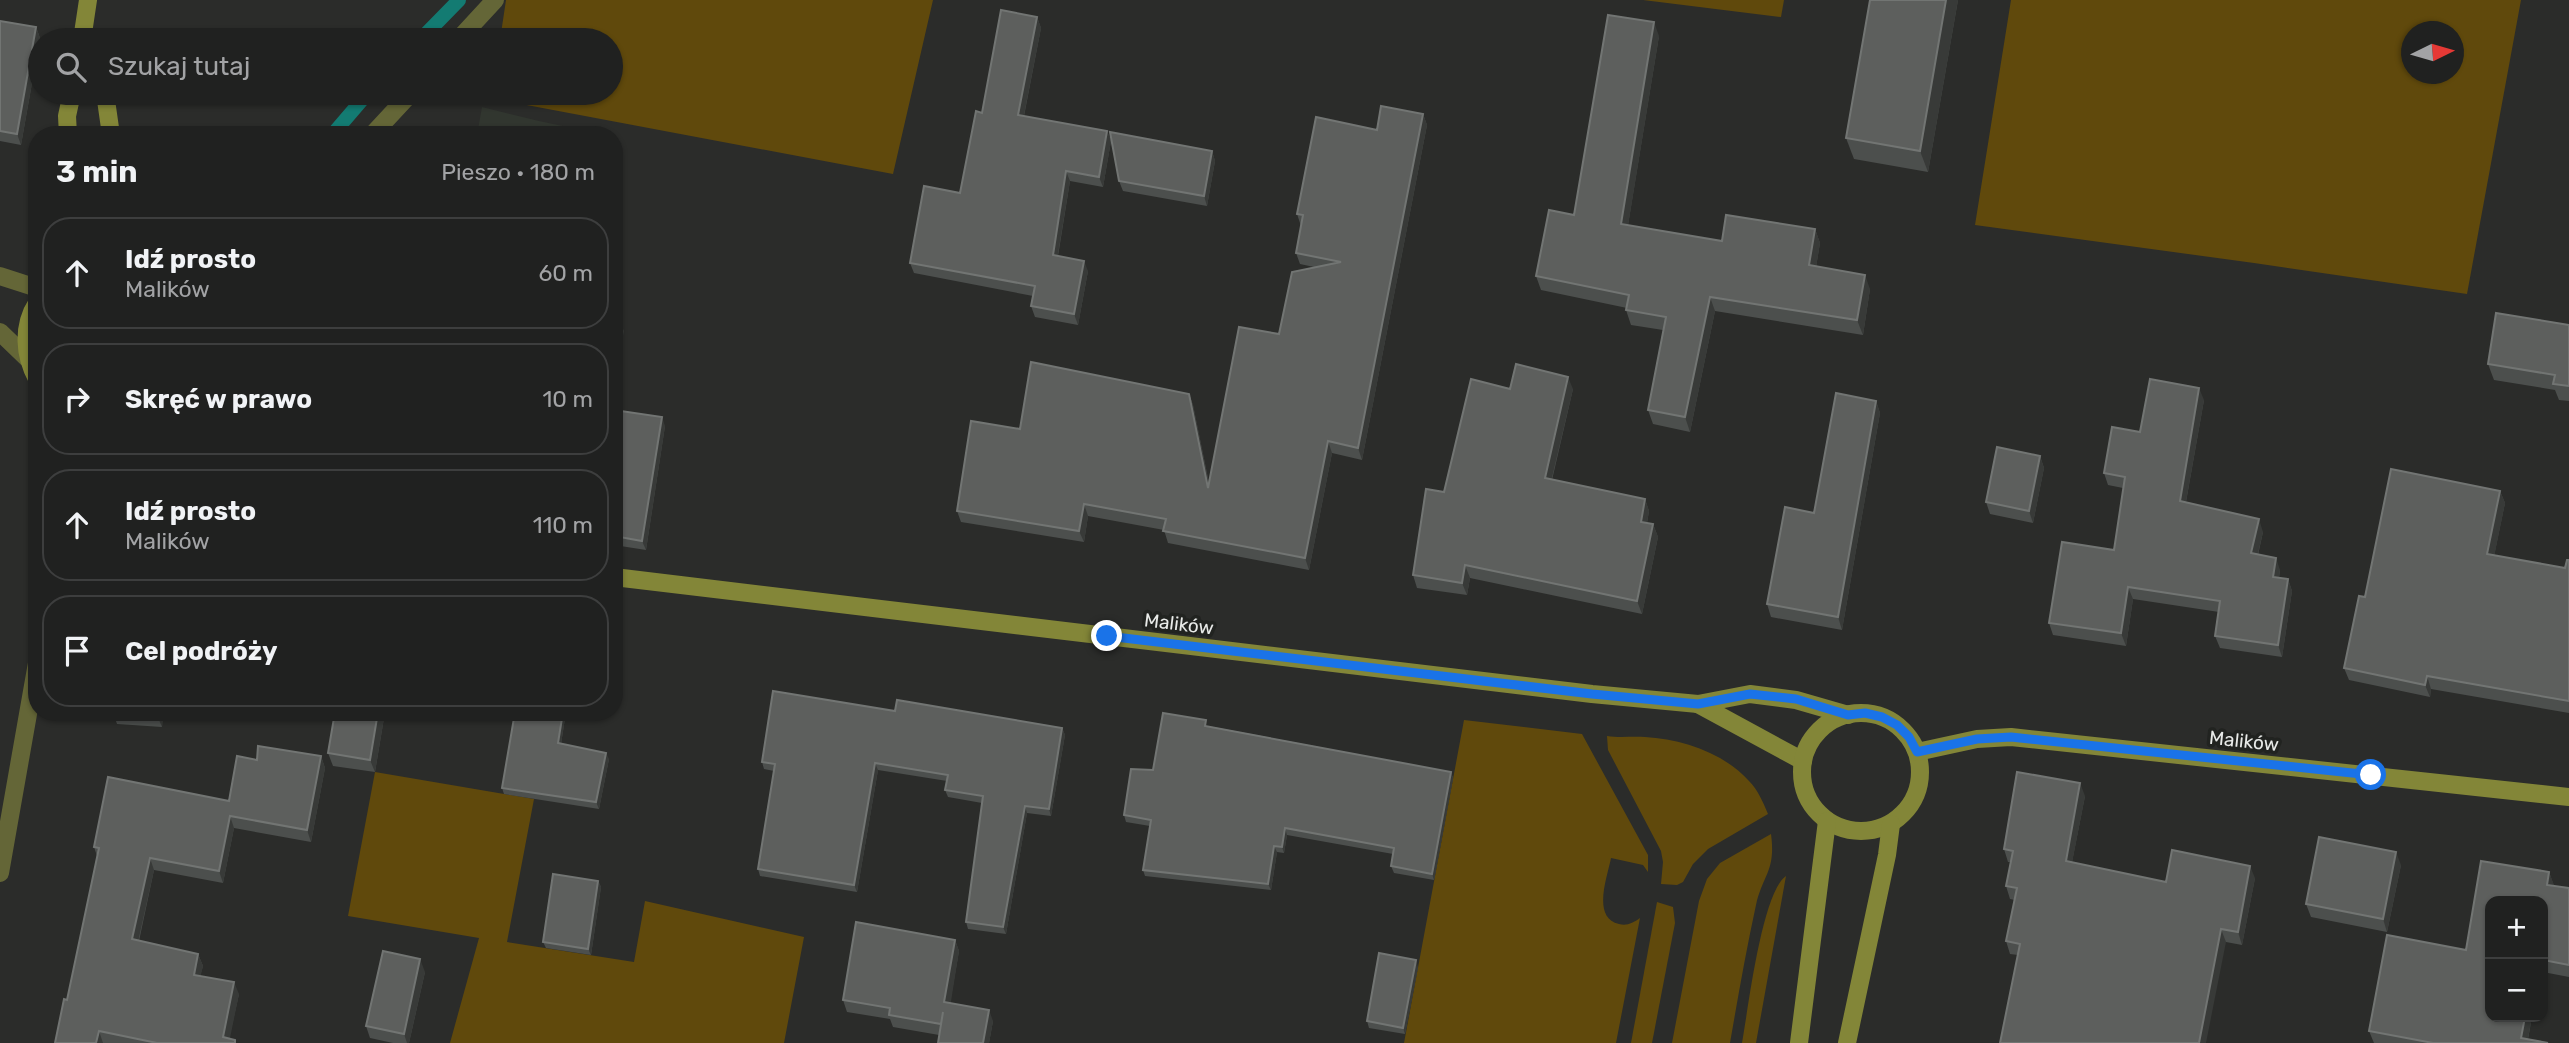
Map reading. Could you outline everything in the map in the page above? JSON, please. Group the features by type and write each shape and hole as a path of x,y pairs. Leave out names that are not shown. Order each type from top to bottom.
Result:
{"main road":[{"path":"84,28 88,6"},
{"path":"88,6 91,28"},
{"path":"68,126 69,105"},
{"path":"107,105 110,126"},
{"path":"27,358 28,326"},
{"name":"Malików","path":"623,578 1498,683 1698,704 1750,694 1796,699 1848,715"},
{"name":"Malików","path":"1698,704 1803,761"},
{"path":"1865,713 1882,717 1897,725 1909,737 1917,752 1920,773 1917,792 1907,810 1891,824 1870,831 1848,831 1827,821 1814,810 1806,795 1802,778 1803,761 1814,736 1823,726 1848,715 1865,713"},
{"name":"Malików","path":"1917,752 1977,739 2011,737 2569,797"},
{"path":"1799,1043 1827,821"},
{"path":"1847,1043 1887,855 1891,824"}],"street":[{"path":"469,28 495,0"},
{"path":"380,126 400,105"},
{"path":"0,276 28,285"},
{"path":"0,332 27,358"},
{"path":"0,873 28,714"}],"shaded area":[{"path":"506,0 933,0 893,174 527,105 623,105 623,28 502,28"},
{"path":"1643,0 1784,0 1781,17"},
{"path":"2011,0 2521,0 2467,294 1975,225"},
{"path":"482,107 563,126 479,126"},
{"path":"1464,720 1582,734 1648,855 1648,872 1643,865 1611,858 1603,895 1603,905 1610,920 1625,925 1640,918 1616,1043 1404,1043"},
{"path":"1607,736 1659,738 1688,744 1715,755 1739,771 1752,785 1768,814 1708,849 1693,864 1683,882 1677,885 1661,884 1661,851 1608,750"},
{"path":"375,772 534,799 507,942 634,962 645,901 804,937 784,1043 450,1043 479,938 348,916"},
{"path":"1771,834 1772,856 1756,905 1730,1043 1672,1043 1699,901 1707,879 1720,863"},
{"path":"1786,876 1756,1043 1742,1043 1763,927 1777,886"},
{"path":"1657,902 1673,907 1675,923 1652,1043 1631,1043"}],"building":[{"path":"1870,0 1946,0 1920,151 1846,138"},
{"path":"1001,10 1037,17 1018,115 1107,131 1099,177 1066,171 1053,255 1084,261 1074,314 1031,306 1035,286 910,263 924,186 960,193 976,111 982,113"},
{"path":"1608,15 1654,22 1621,224 1722,241 1726,215 1815,229 1809,265 1865,275 1857,320 1710,297 1685,417 1648,410 1666,317 1626,310 1629,295 1536,276 1549,210 1574,215"},
{"path":"0,21 36,27 28,28 28,72 17,134 0,131"},
{"path":"1381,106 1423,114 1358,448 1328,441 1305,558 1163,531 1166,519 1084,504 1079,531 957,511 971,421 1020,429 1031,362 1189,394 1208,488 1239,327 1279,334 1292,272 1341,262 1296,253 1303,215 1297,214 1316,117 1377,130"},
{"path":"1110,132 1212,151 1204,196 1119,181"},
{"path":"2496,313 2569,325 2569,386 2553,384 2555,375 2488,364"},
{"path":"1516,364 1568,377 1545,478 1645,499 1641,522 1653,524 1637,601 1465,565 1462,583 1413,575 1426,489 1444,492 1471,379 1510,389"},
{"path":"2150,379 2199,388 2180,501 2259,519 2251,553 2276,558 2273,577 2288,579 2278,645 2215,636 2220,601 2128,587 2121,633 2049,623 2062,542 2114,550 2125,477 2104,473 2112,427 2140,432"},
{"path":"1836,393 1876,401 1838,617 1767,604 1785,507 1814,513"},
{"path":"623,411 662,417 642,541 623,538"},
{"path":"1997,447 2040,456 2029,511 1986,502"},
{"path":"2391,469 2500,491 2487,554 2565,568 2569,560 2569,701 2427,676 2425,685 2344,668 2359,596 2365,597"},
{"path":"773,691 895,711 897,700 1062,728 1049,809 1025,806 1003,927 966,922 983,796 945,790 948,775 875,763 854,885 758,869 775,764 762,762"},
{"path":"1163,713 1206,720 1205,726 1451,772 1432,874 1391,866 1394,848 1285,828 1282,847 1274,846 1268,884 1143,870 1151,820 1124,815 1131,769 1153,770"},
{"path":"333,721 376,721 370,760 328,753"},
{"path":"513,721 562,721 558,743 606,753 596,802 502,788"},
{"path":"258,746 321,756 307,830 230,816 219,871 150,858 132,939 198,954 194,975 234,982 223,1037 235,1040 235,1043 157,1043 99,1031 96,1043 55,1043 64,999 67,1000 99,848 94,847 108,777 229,801 237,756 257,760"},
{"path":"2017,772 2080,783 2066,861 2166,882 2172,850 2250,866 2238,932 2221,929 2199,1043 2000,1043 2020,944 2006,941 2017,888 2006,886 2013,851 2004,849"},
{"path":"2319,837 2396,852 2383,919 2306,904"},
{"path":"2481,861 2549,872 2547,885 2569,888 2569,965 2548,961 2548,896 2485,896 2485,1022 2524,1022 2521,1038 2548,1043 2433,1043 2369,1031 2387,935 2466,950"},
{"path":"553,874 598,881 588,949 543,942"},
{"path":"856,922 955,940 944,1002 989,1010 983,1043 938,1043 943,1012 941,1024 889,1015 890,1008 843,1000"},
{"path":"383,951 420,959 404,1034 366,1026"},
{"path":"1379,953 1416,960 1403,1028 1367,1021"}],"waterway":[{"path":"432,28 459,0"},
{"path":"340,126 358,105"}],"route":[{"path":"1107,636 1592,694 1698,704 1750,694 1796,699 1848,715 1865,713 1882,717 1897,725 1909,737 1917,752 1958,742 2011,737 2371,775"}]}
